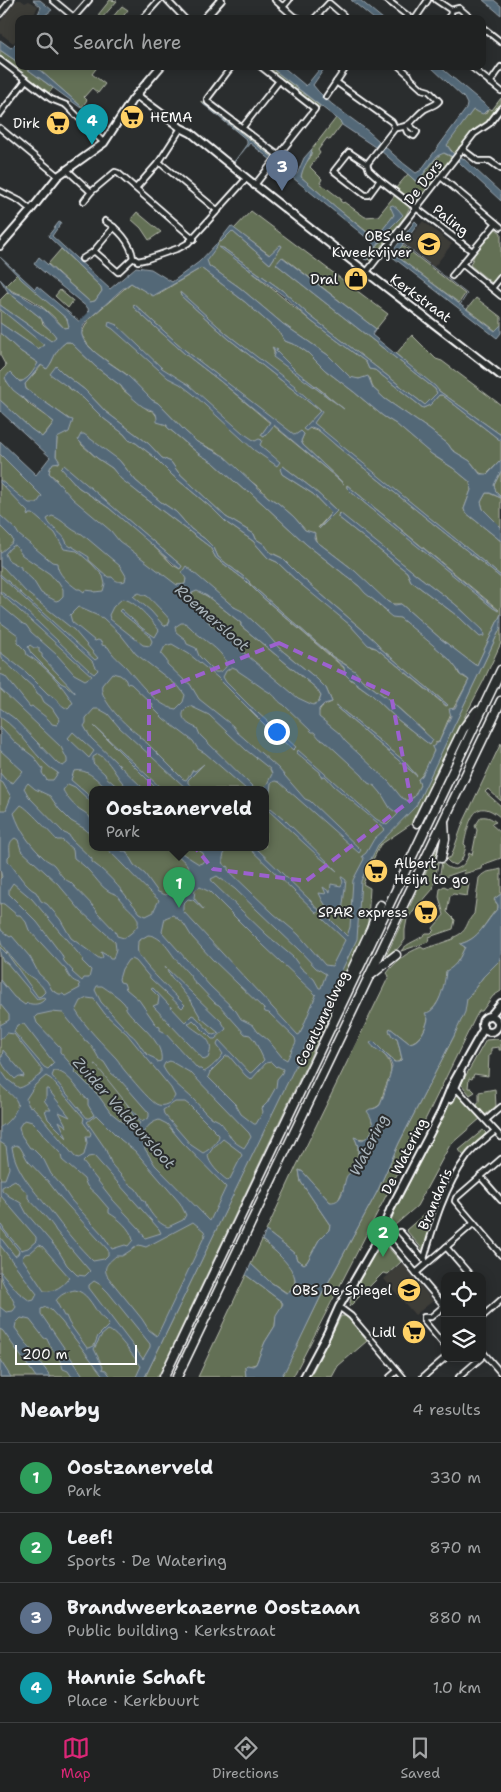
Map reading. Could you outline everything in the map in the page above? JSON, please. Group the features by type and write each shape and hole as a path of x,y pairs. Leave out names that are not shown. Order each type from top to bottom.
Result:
{"highway":[{"name":"Coentunnelweg","path":"164,1377 501,670"},
{"path":"417,823 463,730 488,698"},
{"name":"Coentunnelweg","path":"177,1377 501,700"},
{"path":"441,858 445,839 444,820"},
{"path":"333,1024 337,1002 365,943 380,905"},
{"path":"369,976 396,955"}],"street":[{"path":"0,14 2,7 11,0"},
{"path":"52,0 71,15"},
{"path":"77,15 89,0"},
{"path":"146,15 159,0"},
{"path":"167,0 182,15"},
{"path":"208,15 221,0"},
{"path":"275,0 290,15"},
{"path":"284,7 289,0"},
{"path":"387,0 407,15"},
{"path":"418,15 428,0"},
{"path":"436,0 451,10 459,8 467,15"},
{"path":"318,15 328,3 343,15"},
{"path":"450,15 451,10"},
{"path":"486,30 501,42"},
{"path":"0,60 51,99 66,105 104,143"},
{"path":"490,83 501,67"},
{"path":"0,246 32,210 58,176 104,143 136,95 158,70"},
{"path":"229,70 207,99 276,159"},
{"path":"254,186 315,110 265,70"},
{"path":"326,97 344,70"},
{"path":"380,180 369,195 364,195 334,171 349,152 367,164 395,128 407,126 426,109 437,104 439,101 429,91 422,89 410,79 409,75 403,70"},
{"path":"475,70 501,91"},
{"path":"0,114 26,80"},
{"path":"242,128 279,81"},
{"path":"336,82 392,122 395,128"},
{"name":"Kerkstraat","path":"136,95 191,134 254,186 501,376"},
{"name":"De Dors","path":"366,273 474,134 489,124 501,108"},
{"path":"407,126 407,132 414,136 416,134"},
{"path":"0,128 58,176"},
{"path":"136,188 159,162 182,128"},
{"path":"462,149 478,162 490,161 501,169"},
{"path":"159,162 218,211"},
{"name":"Paling","path":"367,164 369,170 380,180 472,251"},
{"path":"67,170 91,192"},
{"path":"84,201 91,192 115,172 194,238"},
{"path":"441,177 501,227"},
{"path":"133,258 138,261 147,259 179,248 194,238 246,179"},
{"path":"0,191 20,201 32,210"},
{"path":"105,221 114,226 127,242 132,250 133,258"},
{"path":"452,276 496,223"},
{"path":"82,259 94,251 114,226"},
{"path":"94,251 118,272 133,258"},
{"path":"462,264 501,296"},
{"path":"492,288 501,277"},
{"path":"485,1030 499,1030 494,1017 501,1004"},
{"name":"De Watering","path":"304,1377 469,1054 485,1030 482,1023 484,1019 494,1017"},
{"path":"454,1086 501,1137"},
{"path":"486,1120 501,1107"},
{"name":"Brandaris","path":"425,1261 435,1222 458,1171 468,1155 495,1131"},
{"path":"501,1159 480,1176 455,1201 501,1255"},
{"path":"480,1176 501,1200"},
{"path":"416,1273 425,1261 446,1247 474,1223"},
{"name":"Brandaris","path":"400,1232 425,1261"},
{"path":"378,1235 388,1240 441,1303"},
{"path":"446,1247 468,1272"},
{"path":"486,1313 501,1300"},
{"path":"340,1308 351,1316 403,1377"},
{"path":"441,1309 431,1317 424,1317 424,1322 441,1341"},
{"path":"486,1358 501,1373"},
{"path":"423,1377 441,1361"},
{"path":"459,1377 475,1362"},
{"path":"390,1377 397,1371"}],"highlighted area":[{"path":"279,643 391,695 411,800 306,881 213,869 149,792 149,695"}],"shaded area":[{"path":"17,0 25,3 29,1 38,6 34,15 15,15 15,41 13,43 0,33 0,22"},
{"name":"OBS de Kweekvijver","path":"423,221 452,244 434,267 405,244"},
{"name":"OBS De Spiegel","path":"402,1263 433,1301 415,1315 384,1279"}],"green space":[{"path":"110,0 117,1 105,15 98,15"},
{"path":"122,6 128,10 124,15 114,15"},
{"path":"0,50 15,60 15,69 0,58"},
{"path":"16,70 28,70 53,88 48,94"},
{"path":"40,70 95,70 92,74 105,84 98,93 92,88 84,97 87,100 82,107"},
{"path":"268,70 274,70 320,106 318,110"},
{"path":"501,98 501,105 487,122 475,129 455,155 447,145 448,142 473,110 485,114 489,108 492,110"},
{"path":"201,102 274,155 274,159"},
{"path":"336,118 342,124 330,140 327,138 318,150 320,153 310,167 322,179 320,183 341,199 340,201 365,217 378,216 395,195 410,207 406,215 370,261 368,259 389,229 401,217 390,208 394,215 376,239 301,177 303,166 310,158 312,149"},
{"path":"442,152 453,158 417,202 410,201 395,189 408,174 417,183 423,180 421,176"},
{"path":"251,211 388,314 376,329 283,257 276,264 435,389 437,393 425,405 309,315 283,291 223,248 311,321 366,362 369,369 375,370 423,408 430,405 439,395 442,395 501,441 501,460 486,475 480,473 470,461 452,450 448,444 430,430 385,399 373,388 370,378 356,379 350,377 328,355 283,324 239,287 209,266 206,260 218,243 232,231 270,264 282,246 280,245 270,255 234,229"},
{"path":"137,212 161,232 149,240 141,228 131,219"},
{"path":"495,228 501,233 501,271 492,283 470,265 476,251"},
{"path":"402,245 465,294 459,303 395,255"},
{"path":"61,249 101,287 102,291 95,301 90,302 48,264"},
{"path":"201,268 245,302 280,333 285,341 298,346 308,353 325,370 470,482 471,490 464,509 465,512 501,541 501,576 313,423 321,410 227,334 180,293 181,296 229,339 320,411 304,429 314,429 323,434 501,578 501,614 477,665 441,639 401,604 392,604 383,599 355,571 316,541 314,532 311,533 305,530 294,517 268,497 218,452 197,442 126,374 97,354 81,334 89,319 131,283 139,288 158,294","holes":["134,304 186,351 295,436 301,432 304,434 301,441 303,445 344,484 273,425 264,437 261,435 270,423 185,354 133,307","273,348 277,350 280,358 294,371 333,401 275,357","283,466 335,509 318,528 331,513 313,494 282,474","347,485 499,610 498,611 351,492","340,514 455,604 467,615 480,637 460,618 411,581 407,572 338,517"]},
{"path":"17,274 67,319 70,327 64,328 40,305 11,290 6,285"},
{"path":"60,290 73,301 68,308 55,296"},
{"path":"8,292 41,318 43,324 55,334 56,339 51,341 0,305 0,300"},
{"path":"476,298 501,317 501,325 496,331 467,309"},
{"path":"0,309 44,345 38,349 0,323"},
{"path":"0,333 20,351 38,363 35,370 24,381 6,381 30,405 54,422 42,437 0,400 0,372 6,366 0,355"},
{"path":"412,335 436,359 442,361 501,405 501,435 439,391 396,354"},
{"path":"66,342 70,342 96,367 121,386 123,390 148,410 153,411 161,422 195,451 214,463 244,490 249,491 306,544 359,586 381,607 400,618 428,640 449,659 459,674 469,680 451,713 439,742 435,743 432,758 427,768 418,779 420,785 414,797 407,801 415,807 501,627 501,643 483,682 435,773 430,784 433,785 414,822 380,845 371,864 363,884 370,888 367,937 158,1377 145,1377 356,939 356,923 142,1377 0,1377 0,443 34,476 57,480 49,473 53,462 59,463 56,456 57,437 65,433 69,419 26,389 25,384 42,365 46,369 57,349","holes":["56,367 85,390 106,412 149,444 162,458 171,462 178,472 226,517 254,534 256,539 265,545 268,551 282,558 301,577 364,631 380,648 448,705 446,706 376,648 371,647 329,606 298,582 277,562 268,558 253,541 227,523 153,456 129,440 83,398 66,386","79,440 119,460 136,481 176,512 191,529 205,539 214,548 218,557 249,581 250,584 333,657 348,666 362,680 387,698 424,731 430,745 397,719 371,694 350,679 344,668 245,580 216,558 210,547 140,494 112,468 82,445","63,465 182,566 180,569 173,565 143,536 109,508 78,487 62,468","193,572 209,588 254,622 279,648 317,679 326,688 332,702 321,707 318,714 313,706 319,702 321,696 316,688 207,596 197,590 192,593 191,599 177,585 185,585 186,579","336,705 403,760 417,776 336,707"]},
{"path":"501,471 501,497 496,492 494,485"},
{"path":"486,493 501,498 501,527 483,509 481,502"},
{"path":"501,743 501,801 488,789 485,792 501,806 501,818 492,811 485,809 479,810 474,814 468,827 463,857 456,865 450,863 446,859 451,857 463,823"},
{"path":"481,817 489,818 496,822 491,824 501,833 501,858 482,865 481,869 463,874 465,870 439,879 442,862 446,866 455,869 462,866 469,853 472,855 477,830 475,826"},
{"path":"441,840 443,840 433,889 407,919 405,940 388,960 385,958"},
{"path":"501,869 501,894 494,900 498,908 474,937 461,944 465,947 456,964 446,972 441,996 435,1007 426,1015 428,1019 422,1034 416,1040 409,1043 390,1028 390,1033 397,1038 402,1059 396,1063 373,1042 374,1048 386,1057 391,1070 381,1102 372,1109 372,1131 365,1139 355,1138 358,1146 358,1155 338,1201 330,1202 299,1170 301,1182 330,1225 329,1230 319,1240 304,1264 297,1260 295,1254 266,1231 389,976 387,973 402,957 411,952 421,947 424,949 453,939 459,935 474,914 479,878 486,872"},
{"path":"466,882 469,884 467,896 453,894 450,896 447,912 455,920 453,929 429,937 428,942 401,951 426,933 431,933 444,915 439,897 440,889 444,886 448,888"},
{"path":"501,959 501,991 493,996 475,1018 427,1116 293,1377 281,1377 321,1296 377,1192 399,1143 454,1036 467,999 483,977"},
{"path":"497,1039 501,1041 501,1050 499,1050 499,1047 491,1048 488,1076 474,1074 472,1079 469,1078 468,1088 475,1092 470,1095 461,1084 486,1040"},
{"path":"495,1089 496,1106 485,1115 477,1105 479,1102 479,1092"},
{"path":"456,1095 460,1096 481,1118 450,1145 417,1206 394,1226 396,1230 388,1237 385,1232 390,1220"},
{"path":"483,1130 486,1133 464,1156 459,1150"},
{"path":"427,1212 433,1219 424,1251 406,1230"},
{"path":"262,1240 292,1269 295,1280 287,1293 269,1281 251,1264"},
{"path":"379,1243 387,1246 401,1262 388,1274 383,1273 349,1307 352,1294"},
{"path":"246,1275 282,1302 282,1308 276,1317 275,1326 265,1342 256,1364 245,1367 246,1377 198,1377"},
{"path":"341,1316 346,1316 367,1341 338,1366 332,1377 310,1377"}],"water":[{"path":"33,0 40,0 52,10 45,15 38,15 41,7"},
{"path":"351,0 360,0 378,15 369,15"},
{"path":"483,0 494,0 501,6 501,15"},
{"path":"0,40 11,48 15,44 15,60 0,50"},
{"path":"29,70 40,70 81,108"},
{"path":"274,70 287,70 306,86 319,70 323,70 313,85 319,92 416,173 421,170 466,109 467,104 464,98 434,70 444,70 489,108 483,114 473,110 447,145 454,154 463,158 501,193 501,201 457,160 444,153 437,156 422,176 422,181 418,183 381,151 342,125 340,121"},
{"path":"202,103 294,174 297,174 304,158 312,149 301,177 375,239 394,215 390,206 393,205 403,215 389,229 367,260 364,259 374,245 373,243 250,143 234,162 247,144 247,140"},
{"path":"415,221 418,224 395,255 495,331 501,325 501,333 497,338 390,255"},
{"path":"59,222 61,223 52,236 110,289 136,267 151,269 172,282 199,262 217,243 218,245 207,260 209,266 239,287 283,324 328,355 350,377 359,379 368,376 373,388 385,399 430,430 448,444 452,450 470,461 480,474 488,474 501,460 501,471 494,485 496,492 501,498 486,493 481,502 483,509 501,527 501,541 465,512 464,509 471,490 470,482 430,453 396,424 383,416 325,370 308,353 298,346 285,341 280,333 245,302 201,268 153,296 131,283 91,316 83,327 82,335 88,346 128,376 197,442 224,456 268,497 294,517 305,530 315,533 314,538 316,541 355,571 388,602 395,605 401,604 441,639 475,665 477,665 501,614 501,627 416,806 378,845 370,861 361,881 357,939 145,1377 136,1377 141,1366 121,1340 108,1330 101,1336 94,1349 103,1367 102,1369 106,1370 111,1377 104,1377 62,1322 46,1307 41,1309 41,1314 84,1377 72,1377 68,1371 63,1369 47,1339 44,1338 30,1320 21,1318 16,1323 15,1328 51,1377 36,1377 0,1329 0,1307 6,1312 13,1311 16,1307 2,1280 0,1271 18,1292 30,1301 34,1300 37,1294 0,1245 0,1237 15,1256 18,1254 19,1251 0,1227 0,1223 21,1250 28,1248 36,1241 36,1237 0,1195 0,1179 5,1179 9,1168 6,1146 0,1142 0,1127 12,1116 17,1102 0,1084 0,1069 8,1080 19,1088 42,1074 42,1070 14,1034 7,1033 0,1039 0,1025 9,1020 9,1015 0,1004 0,980 14,997 25,1005 27,1003 39,1003 45,999 44,997 37,999 7,963 3,961 0,947 8,955 38,997 45,992 35,980 22,970 2,945 0,927 10,937 12,936 30,957 39,974 47,981 52,990 65,996 80,988 79,983 68,975 66,970 29,930 26,922 20,915 17,915 0,903 0,879 2,877 0,869 0,810 6,810 11,797 0,781 0,773 5,779 13,783 23,771 0,750 0,726 17,744 34,757 43,769 42,773 47,780 53,780 58,773 43,761 16,730 0,717 0,708 14,718 58,764 63,766 67,763 67,759 61,747 0,689 0,674 5,676 30,707 32,706 52,724 57,725 60,720 35,689 3,660 0,652 26,672 65,708 68,709 73,703 53,676 27,655 26,651 18,643 18,635 0,622 0,605 26,625 74,674 85,680 92,676 0,591 25,610 90,671 94,674 98,670 92,661 0,574 95,660 98,658 74,630 26,592 3,567 0,567 0,553 13,542 12,538 0,526 0,515 19,535 52,562 57,563 61,574 77,589 84,592 85,590 103,591 105,584 103,576 92,564 77,551 64,549 55,533 33,514 28,516 28,512 0,483 0,480 29,503 37,503 42,496 0,454 0,441 36,475 50,457 0,411 0,400 42,437 54,422 13,390 5,378 10,372 20,382 23,381 31,374 38,363 20,351 0,333 0,323 38,349 44,345 0,309 0,305 51,341 56,337 41,318 8,292 0,279 12,292 21,295 45,310 64,328 69,327 67,319 22,280 0,257 35,289 37,286 81,323 89,316 88,308 34,264 39,257 90,302 95,301 102,291 101,287 48,236","holes":["66,342 70,342 140,404 155,412 157,422 167,425 199,454 214,463 244,490 249,491 306,544 359,586 387,613 392,617 400,618 433,645 449,659 461,676 469,680 455,708 449,709 451,716 439,742 432,747 434,751 422,776 418,779 420,785 414,797 408,801 401,797 389,782 345,741 339,733 319,717 319,709 324,704 332,702 326,688 279,648 242,611 234,607 186,566 182,572 186,579 185,584 177,585 119,541 111,531 73,499 49,473 53,463 60,462 56,456 57,438 69,432 73,420 26,389 25,384 41,365 47,369 59,349","52,516 82,534 120,566 126,576 125,581 119,582 112,577 108,577 89,560 89,557 67,544 63,537 47,519","15,545 22,555 58,581 63,589 63,596 56,601 41,593 33,580 21,567 8,560 5,554","197,591 207,596 241,623 241,626 316,688 321,696 319,702 313,705 298,698 224,634 212,626 190,599 192,593","139,593 149,597 170,620 168,625 164,626 151,611 133,596","122,599 127,600 137,606 159,630 155,637 121,609 119,611 149,635 152,641 150,646 143,645 110,619 109,615 113,607","78,607 103,618 121,635 136,654 179,687 185,695 183,702 176,709 162,704 142,686 108,647 102,645 102,642 98,640 95,641 72,622 70,615","181,623 185,623 223,656 227,665 225,668 222,671 215,672 199,656 196,648 187,644 185,639 176,632 175,627","30,645 34,648 39,648 42,657 75,693 61,683 31,653 28,647","73,732 94,751 89,758 68,738","21,805 57,840 62,840 73,850 74,858 86,867 104,888 116,894 136,916 138,921 133,931 124,938 117,936 96,909 30,843 16,820 14,813","15,838 18,840 21,850 58,884 81,911 115,942 116,949 113,959 110,959 101,952 103,957 100,959 71,938 60,919 47,904 41,901 36,892 24,882 8,861 11,841","217,876 235,889 316,968 326,974 321,988 293,957 267,935 211,879","13,883 32,899 83,959 82,961 91,970 89,978 84,978 82,981 72,972 62,955 37,922 9,894 9,889","200,887 210,892 316,995 300,1034 298,1035 183,911 183,904 188,899 193,900 204,910 194,898 195,890","173,915 184,924 192,937 212,959 265,1012 269,1013 295,1038 296,1042 287,1060 253,1025 241,1019 236,1011 210,986 162,932 165,918","148,935 158,938 190,975 195,984 219,1005 245,1034 250,1035 264,1060 252,1072 250,1073 219,1040 217,1045 223,1054 204,1072 198,1069 160,1030 160,1027 157,1026 139,1000 126,989 124,983 120,982 122,969 128,960 136,961 151,979 182,1008 185,1005 146,965 138,953 138,941","97,986 102,986 124,1003 131,1015 154,1040 161,1054 161,1061 157,1062 147,1054 101,1002 95,990","87,998 94,999 105,1014 127,1034 171,1088 175,1096 172,1101 162,1105 156,1104 80,1018 76,1011 81,1001","51,1012 63,1013 85,1041 91,1045 99,1059 104,1062 111,1073 121,1081 149,1113 149,1117 142,1122 127,1104 136,1120 140,1123 134,1131 110,1112 98,1095 75,1072 76,1070 60,1052 60,1047 37,1023 35,1017 37,1015","24,1024 54,1063 48,1069 44,1067 14,1032 17,1025","226,1056 229,1056 251,1080 266,1063 271,1062 276,1067 283,1069 277,1079 276,1087 262,1108 263,1112 256,1124 241,1114 236,1105 208,1077 210,1072","170,1061 191,1073 249,1133 251,1137 244,1148 236,1143 224,1126 218,1120 209,1116 163,1067 165,1063","54,1071 64,1074 69,1078 88,1100 88,1105 94,1115 87,1118 52,1076","46,1076 51,1079 84,1118 83,1122 91,1133 90,1136 86,1136 87,1143 84,1155 79,1158 75,1157 33,1107 29,1106 26,1099 35,1085","175,1102 185,1102 219,1135 216,1143 203,1153 191,1145 164,1114 163,1110","96,1115 135,1151 180,1203 186,1215 183,1220 168,1227 161,1223 148,1209 145,1201 136,1189 112,1165 105,1148 87,1122","25,1120 32,1122 40,1130 61,1154 62,1160 84,1179 87,1186 109,1209 109,1213 127,1228 133,1240 128,1246 125,1245 112,1249 103,1235 71,1200 51,1174 44,1160 30,1148 21,1135 19,1127","159,1120 167,1124 226,1187 210,1221 155,1165 145,1149 141,1137 144,1131","223,1139 242,1155 230,1179 227,1180 212,1165 208,1155 213,1148","16,1145 20,1147 28,1161 108,1250 108,1255 104,1259 93,1261 69,1235 18,1167 12,1147","94,1156 161,1233 145,1238 139,1228 113,1200 83,1162 88,1157","15,1180 90,1271 85,1276 77,1275 27,1214 21,1203 2,1190 2,1187","193,1222 204,1231 205,1235 157,1336 149,1330 106,1274 108,1263 116,1256 122,1256 139,1245 146,1247","39,1245 42,1246 69,1277 58,1288 44,1291 22,1258","94,1281 108,1292 150,1344 143,1359 89,1288 89,1285","75,1290 82,1293 99,1315 108,1323 109,1325 98,1336 94,1346 87,1348 66,1316 64,1316 56,1301 67,1292"]},
{"path":"231,226 269,255 280,245 282,246 270,264 232,231 221,242 220,240"},
{"path":"219,247 283,291 309,315 425,405 437,393 435,389 276,264 282,257 376,329 372,335 439,391 501,435 501,441 442,395 439,395 430,405 423,408 375,370 369,369 366,362 311,321 284,296"},
{"path":"180,292 227,334 295,386 321,410 322,412 314,423 501,576 501,578 317,429 311,427 306,431 303,429 320,411 229,339 181,296"},
{"path":"134,304 186,351 295,435 301,431 304,434 301,441 303,445 344,484 274,425 264,437 261,435 270,422 185,354 133,307"},
{"path":"109,322 117,325 162,368 189,385 243,433 255,441 262,440 260,445 280,462 277,466 254,450 193,394 168,378 108,326"},
{"path":"272,347 278,350 276,351 295,370 344,409 273,357 275,351"},
{"path":"56,366 85,390 106,412 149,444 162,458 171,462 178,472 226,517 254,534 256,539 264,544 271,553 282,558 301,577 364,631 380,648 448,705 376,648 368,645 350,625 277,562 268,558 253,541 227,523 153,456 129,440 83,398 50,374"},
{"path":"81,434 84,434 119,460 136,481 176,512 191,529 205,539 214,548 218,557 249,581 250,584 333,657 355,671 362,680 387,698 433,740 430,745 397,719 371,694 349,678 345,674 344,667 245,580 216,558 210,547 140,494 121,479 112,468 97,458 78,440"},
{"path":"64,465 182,566 180,569 109,508 78,487 61,468"},
{"path":"283,466 313,489 337,511 319,529 331,513 313,494 282,474 280,469"},
{"path":"347,485 499,611 351,492"},
{"path":"340,513 455,604 483,630 484,636 480,637 460,618 411,581 407,572 338,517"},
{"path":"336,705 403,760 417,776 336,707"},
{"path":"94,726 159,786 154,786"},
{"path":"271,808 284,819 337,871 269,811"},
{"path":"252,851 259,851 318,908 319,912 317,913"},
{"path":"341,877 346,880 342,912 337,912 327,907 319,893 326,894 323,887 330,892 331,884 341,886 343,882"},
{"name":"Watering","path":"501,894 501,959 483,977 467,999 465,1012 454,1036 399,1143 377,1192 321,1296 286,1369 281,1377 246,1377 245,1367 256,1364 265,1342 275,1326 276,1315 283,1304 246,1275 251,1264 269,1281 286,1293 293,1288 295,1281 288,1265 262,1240 266,1231 295,1254 297,1260 304,1264 307,1262 319,1240 329,1230 330,1225 301,1182 299,1170 330,1202 338,1200 347,1177 357,1161 358,1145 354,1137 362,1140 372,1131 372,1119 367,1111 380,1105 392,1068 388,1058 370,1043 373,1041 394,1062 399,1062 402,1059 397,1038 392,1036 390,1028 409,1043 419,1038 426,1027 428,1019 425,1013 434,1008 438,1002 446,971 456,964 465,947 460,944 473,938 482,929 498,908 494,899"},
{"path":"165,967 222,1022 226,1029 215,1039 212,1039 193,1020 188,1024 209,1041 210,1051 208,1058 204,1060 153,1006 158,1004 159,997 151,989 153,988 185,1022 192,1015 213,1035 219,1033 201,1018 191,1001"},
{"path":"3,1050 23,1073 24,1077 19,1076 15,1079 6,1069 0,1057 2,1057"},
{"path":"46,1089 48,1089 70,1117 59,1112 67,1127 59,1121 67,1138 48,1119 45,1110 51,1110 44,1100 46,1099"},
{"path":"0,1360 11,1377 0,1377"}],"waterway":[{"path":"402,243 467,294 460,305"},
{"path":"79,325 91,313"},
{"name":"Zuider Valdeursloot","path":"95,1064 127,1104"}],"place":[{"name":"HEMA","path":"132,117"},
{"name":"Dirk","path":"58,123"},
{"name":"Hannie Schaft","path":"92,145"},
{"name":"Brandweerkazerne Oostzaan","path":"282,191"},
{"name":"OBS de Kweekvijver","path":"429,244"},
{"name":"Dral","path":"356,279"},
{"name":"Albert Heijn to go","path":"376,871"},
{"name":"Oostzanerveld","path":"179,908"},
{"name":"SPAR express","path":"426,912"},
{"name":"Leef!","path":"383,1257"},
{"name":"OBS De Spiegel","path":"409,1290"},
{"name":"Lidl","path":"414,1332"}],"water label":[{"name":"Roemersloot","path":"212,618"}]}
